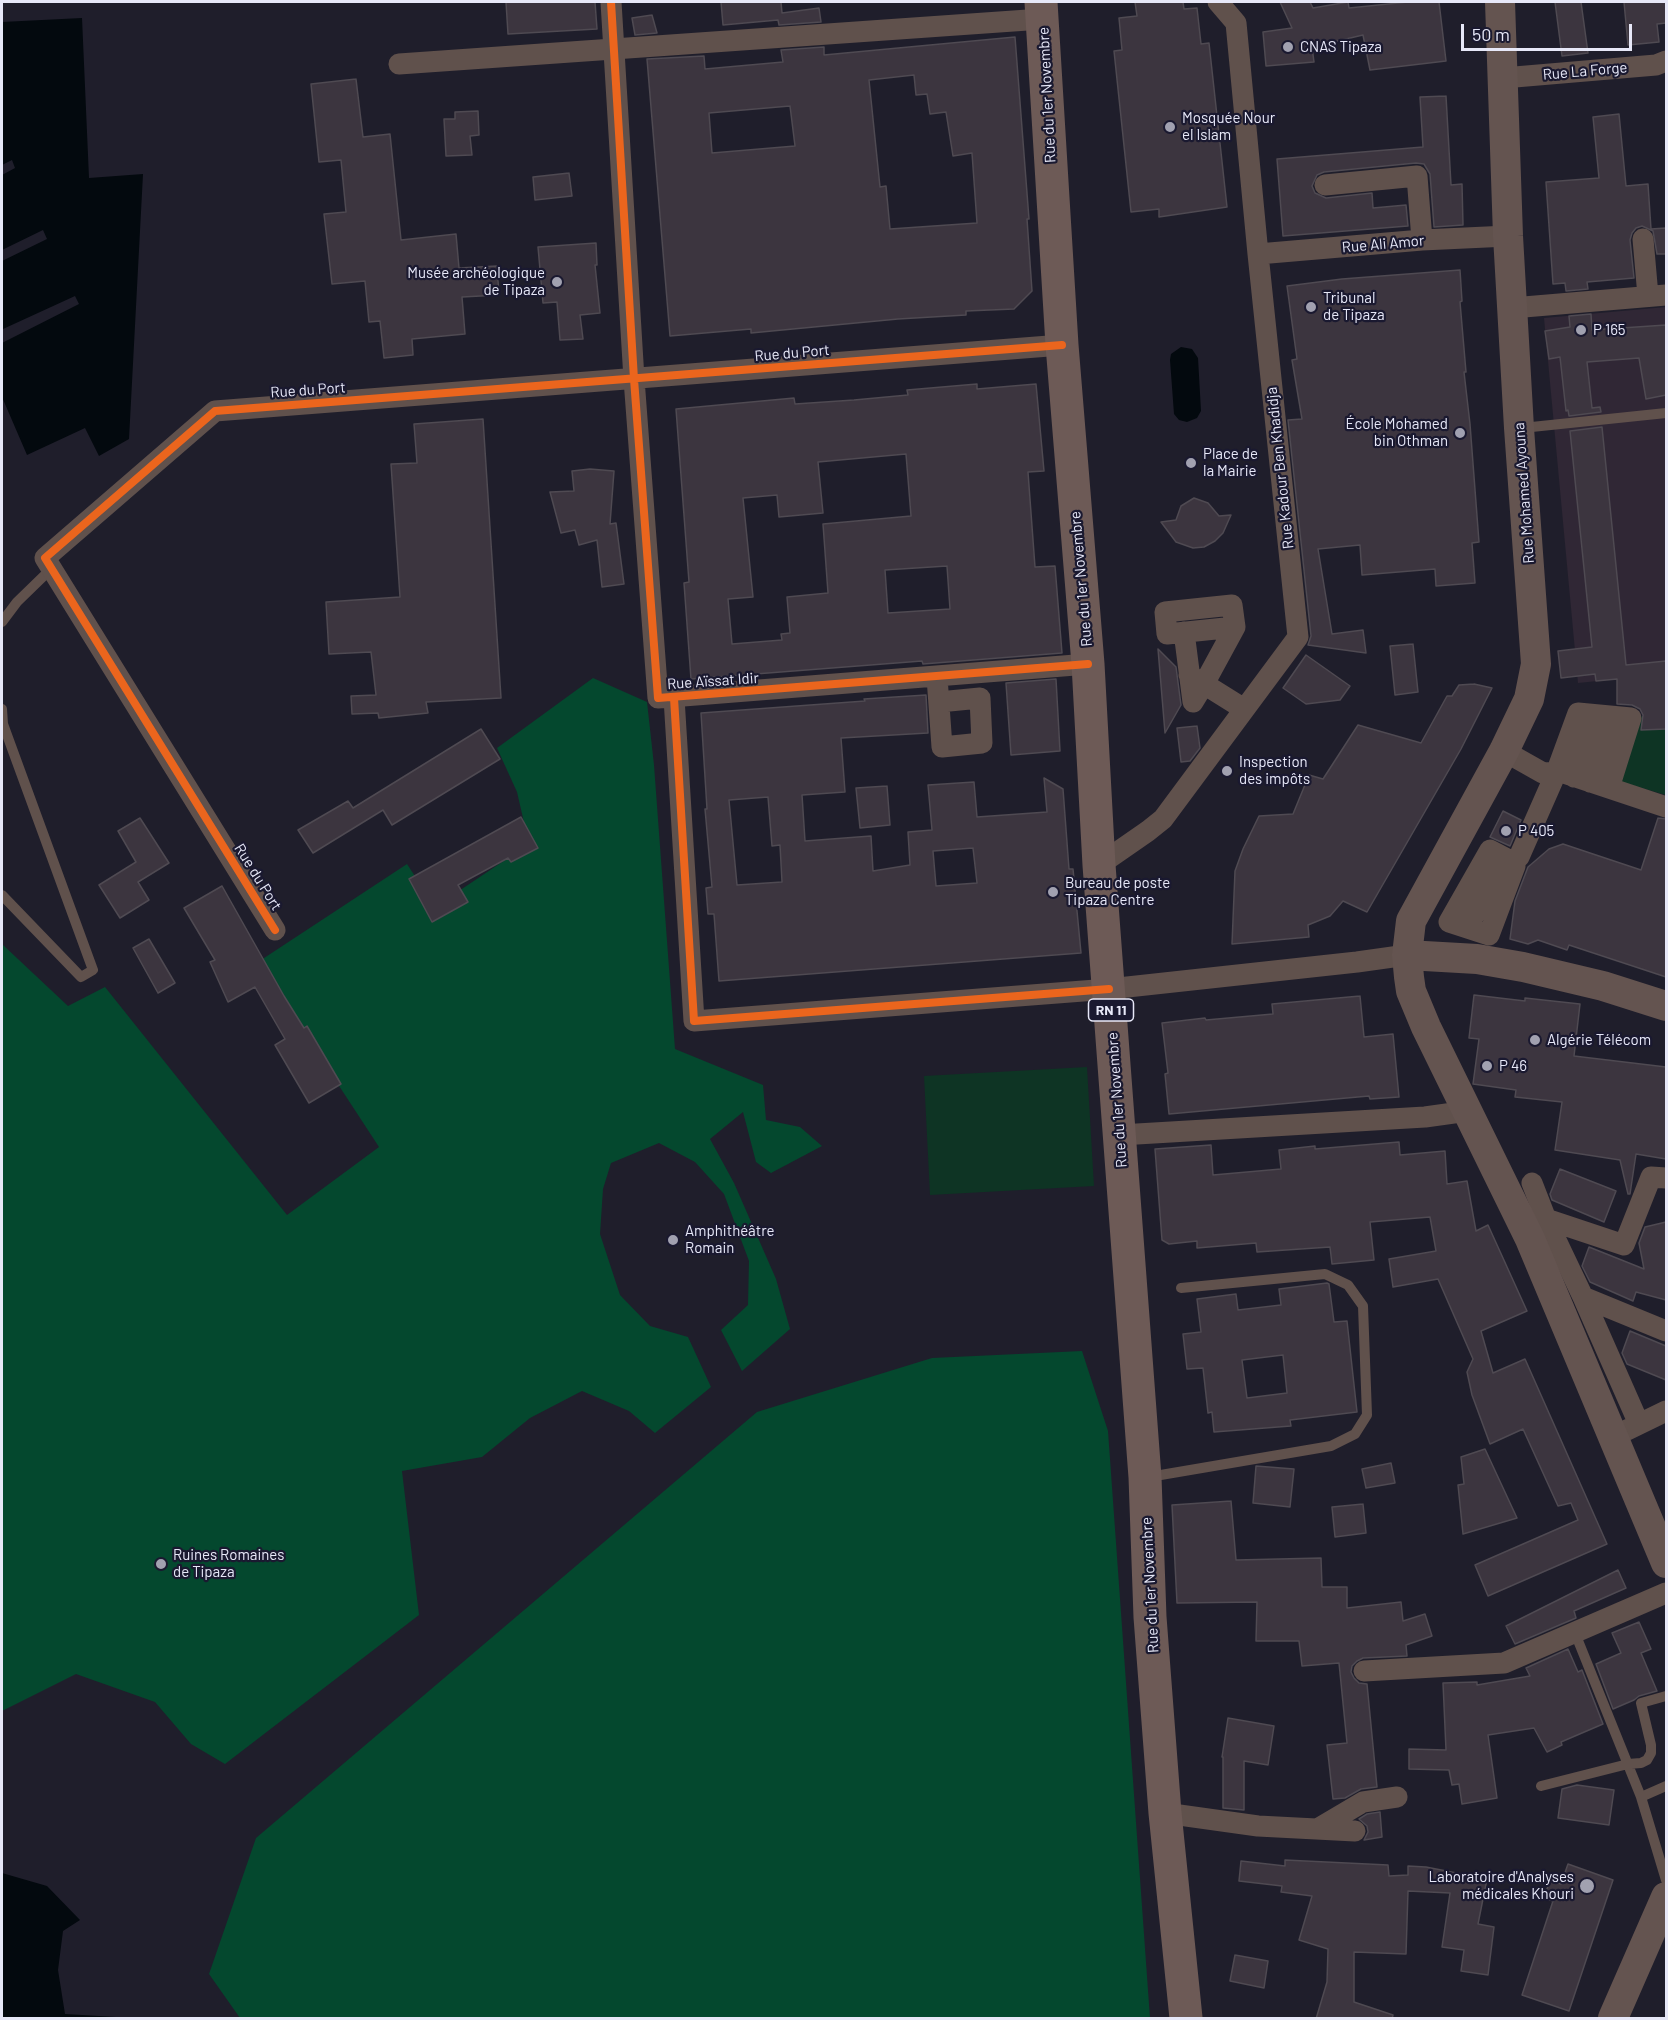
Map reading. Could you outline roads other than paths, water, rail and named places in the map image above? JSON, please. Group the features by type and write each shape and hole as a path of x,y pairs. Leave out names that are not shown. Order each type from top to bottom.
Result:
{"main road":[{"name":"Rue Mohamed Ayouna","path":"1500,2 1508,236 1536,664 1529,699 1504,750 1411,921 1407,955 1411,991 1417,1006 1626,1430 1666,1563"},
{"name":"Rue du 1er Novembre","path":"1042,10 1062,345 1088,664 1099,866 1145,1477 1150,1617 1165,1813 1186,2019"},
{"path":"1407,955 1477,959 1522,967 1602,986 1666,1006"},
{"path":"1613,2019 1666,1897"}],"street":[{"path":"611,2 634,379"},
{"name":"Rue Kadour Ben Khadidja","path":"1099,866 1163,819 1298,637 1236,23 1218,2"},
{"path":"399,64 1042,10"},
{"name":"Rue La Forge","path":"1503,78 1656,65 1666,61"},
{"path":"1325,185 1417,176 1422,240"},
{"name":"Rue Ali Amor","path":"1258,254 1422,240 1508,236"},
{"path":"1512,308 1657,296 1643,239"},
{"name":"Rue du Port","path":"275,930 45,558 215,411 1062,345"},
{"name":"Rue Aïssat Idir","path":"634,379 658,698 1088,664"},
{"path":"1197,679 1235,627 1232,605 1165,612 1167,634 1184,632 1197,679 1244,709"},
{"path":"937,677 939,702"},
{"path":"674,698 694,1021 1109,989 1357,963 1407,955"},
{"path":"1468,928 1496,868 1513,862 1519,857 1582,780 1631,718 1604,716 1582,780"},
{"path":"1504,750 1543,773 1582,780 1666,807"},
{"path":"1120,1135 1425,1117 1468,1111"},
{"path":"1546,1218 1624,1245 1651,1177 1666,1178"},
{"path":"1533,1183 1546,1218 1583,1297 1626,1430 1664,1415"},
{"path":"1583,1297 1666,1331"},
{"path":"1364,1671 1504,1663 1666,1593"},
{"path":"1318,1828 1363,1802 1397,1797"},
{"path":"1165,1813 1258,1826 1355,1831"}],"lane":[{"path":"1519,428 1666,412"},
{"path":"2,622 52,568"},
{"path":"2,708 3,724 93,970 81,977 2,895"},
{"path":"1145,1477 1331,1446 1355,1434 1367,1414 1363,1306 1348,1285 1325,1274 1181,1288"},
{"path":"1575,1632 1641,1797 1666,1880"},
{"path":"1541,1786 1647,1760 1652,1745 1641,1703 1666,1696"},
{"path":"1641,1797 1666,1786"}],"place":[{"name":"CNAS Tipaza","path":"1288,47"},
{"name":"Mosquée Nour el Islam","path":"1170,127"},
{"name":"Musée archéologique de Tipaza","path":"557,282"},
{"name":"Tribunal de Tipaza","path":"1311,307"},
{"name":"P 165","path":"1581,330"},
{"name":"École Mohamed bin Othman","path":"1460,433"},
{"name":"Place de la Mairie","path":"1191,463"},
{"name":"Inspection des impôts","path":"1227,771"},
{"name":"P 405","path":"1506,831"},
{"name":"Bureau de poste Tipaza Centre","path":"1053,892"},
{"name":"Algérie Télécom","path":"1535,1040"},
{"name":"P 46","path":"1487,1066"},
{"name":"Amphithéâtre Romain","path":"673,1240"},
{"name":"Ruines Romaines de Tipaza","path":"161,1564"},
{"name":"Laboratoire d'Analyses médicales Khouri","path":"1587,1886"}]}
